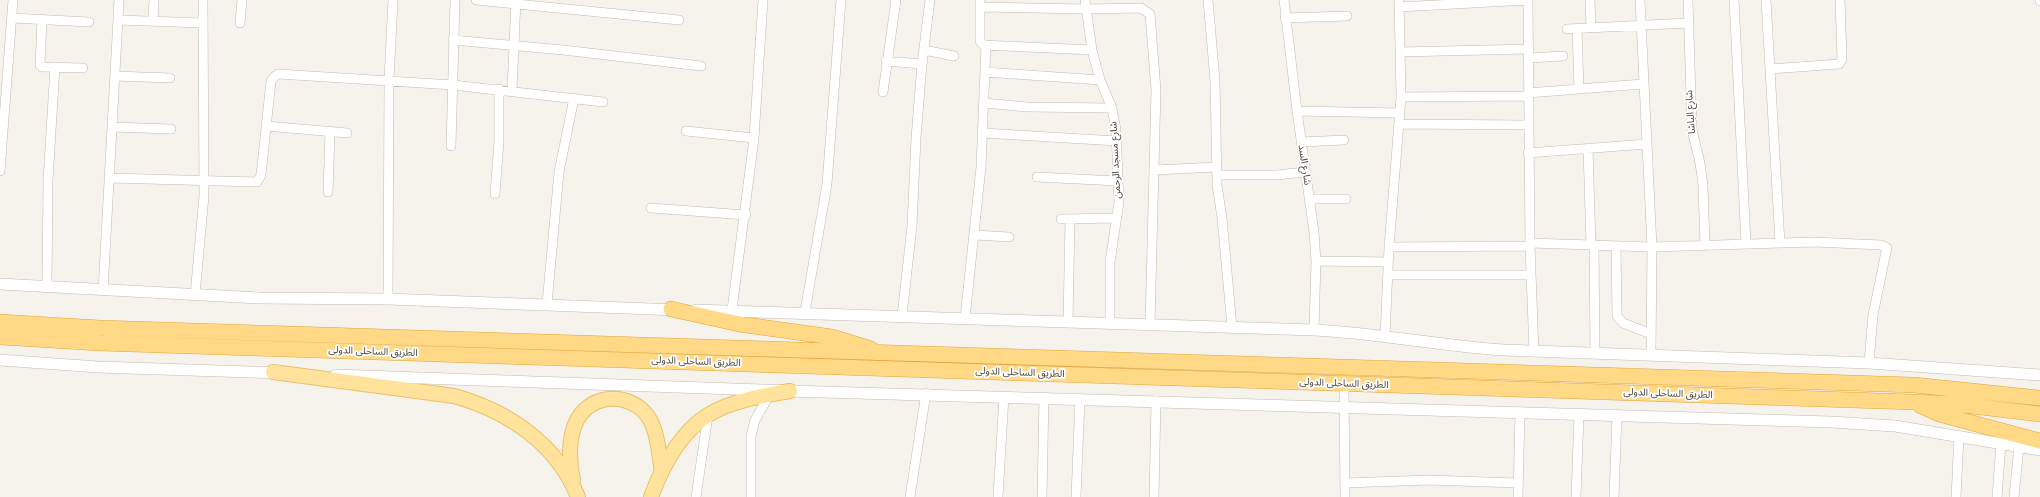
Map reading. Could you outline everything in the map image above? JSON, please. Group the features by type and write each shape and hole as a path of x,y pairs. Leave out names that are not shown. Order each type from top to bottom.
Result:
{"highway":[{"path":"671,310 739,324 832,337 885,354"},
{"name":"الطريق الساحلى الدولى","path":"0,322 107,329 1914,385 2040,398"},
{"name":"الطريق الساحلى الدولى","path":"0,337 115,343 1913,402 1962,404 2040,414"},
{"path":"1913,402 1939,414 2040,441"}],"main road":[{"path":"273,372 454,396 479,404 517,424 540,442 561,465 577,494"},
{"path":"651,497 662,472 680,442 708,415 722,408 770,394 790,391"},
{"path":"577,494 570,457 576,421 588,407 606,399 619,399 631,402 646,414 654,432 662,472"}],"street":[{"path":"0,171 13,0"},
{"path":"103,291 119,0"},
{"path":"152,21 154,0"},
{"path":"195,296 204,216 205,181 203,0"},
{"path":"240,23 242,0"},
{"path":"388,299 389,80 392,0"},
{"path":"451,146 455,0"},
{"path":"476,0 516,2 679,20"},
{"path":"732,310 746,215 754,138 763,0"},
{"path":"805,312 827,184 841,0"},
{"path":"883,92 886,61 896,0"},
{"path":"902,316 912,226 916,138 922,64 930,0"},
{"path":"1208,0 1216,81 1217,171 1232,327"},
{"name":"شارع السد","path":"1284,0 1316,261 1314,330"},
{"path":"1385,336 1389,247 1401,97 1399,4 1528,0 1528,153 1534,352"},
{"path":"1590,0 1591,28"},
{"path":"1640,0 1652,247 1651,355"},
{"name":"شارع الباشا","path":"1688,0 1692,130 1701,170 1705,246"},
{"path":"1734,0 1746,244"},
{"path":"1766,0 1780,243"},
{"path":"1770,69 1840,64 1842,59 1840,0"},
{"path":"512,90 516,2"},
{"path":"1092,50 981,44 980,3 1085,5 1141,8 1150,14 1155,54 1156,90 1150,324"},
{"name":"شارع مسجد الرحمن","path":"1085,5 1092,50 1100,80 1112,108 1117,141 1118,218 1110,262 1110,323"},
{"path":"1285,18 1347,16"},
{"path":"12,18 89,22"},
{"path":"42,20 40,65 42,67 82,68"},
{"path":"118,20 203,23"},
{"path":"1567,29 1688,23"},
{"path":"1577,28 1579,89"},
{"path":"454,40 563,50 701,66"},
{"path":"965,318 975,235 983,133 986,45"},
{"path":"1401,52 1529,48"},
{"path":"924,50 954,56"},
{"path":"1529,58 1563,56"},
{"path":"886,61 922,64"},
{"path":"47,287 48,180 55,67"},
{"path":"985,72 1100,80"},
{"path":"109,178 254,183 259,180 271,81 276,74 389,80 512,90 603,102"},
{"path":"115,76 170,78"},
{"path":"1401,97 1528,95 1643,84"},
{"path":"495,194 499,141 499,89"},
{"path":"548,304 559,172 574,98"},
{"path":"984,103 1027,107 1112,108"},
{"path":"1297,111 1400,113"},
{"path":"1399,124 1528,125"},
{"path":"266,126 347,133"},
{"path":"112,127 171,129"},
{"path":"328,192 330,131"},
{"path":"686,131 754,138"},
{"path":"983,133 1117,141"},
{"path":"1301,142 1344,140"},
{"path":"1528,153 1647,144"},
{"path":"1588,148 1595,354"},
{"path":"1154,170 1217,171 1277,175 1306,172"},
{"path":"1037,177 1118,180"},
{"path":"1309,199 1346,198"},
{"path":"651,208 746,215"},
{"path":"1068,321 1065,219 1118,218"},
{"path":"975,235 1009,237"},
{"path":"1389,247 1592,245 1652,247 1848,242 1885,246 1887,248 1885,264 1873,315 1869,363"},
{"path":"1616,246 1617,316 1623,323 1651,334"},
{"path":"1316,261 1388,262"},
{"path":"1388,275 1531,275"},
{"path":"0,284 195,296 302,299 388,299 548,304 671,310 805,312 1314,330 1385,336 1461,347 1534,352 1869,363 2040,375"},
{"path":"0,360 98,367 790,391 926,393 1344,408 1863,423 1895,426 2040,450"},
{"path":"1344,384 1345,497"},
{"path":"910,497 926,393"},
{"path":"751,497 751,436 755,420 770,394"},
{"path":"998,497 1004,396"},
{"path":"1042,497 1044,397"},
{"path":"1076,497 1080,398"},
{"path":"1154,497 1156,401"},
{"path":"1518,497 1517,483 1520,412"},
{"path":"1576,497 1579,414"},
{"path":"696,497 708,415"},
{"path":"1614,497 1617,415"},
{"path":"1956,497 1959,436"},
{"path":"1997,497 2001,443"},
{"path":"2014,497 2019,446"},
{"path":"1345,483 1429,480 1517,483"}]}
